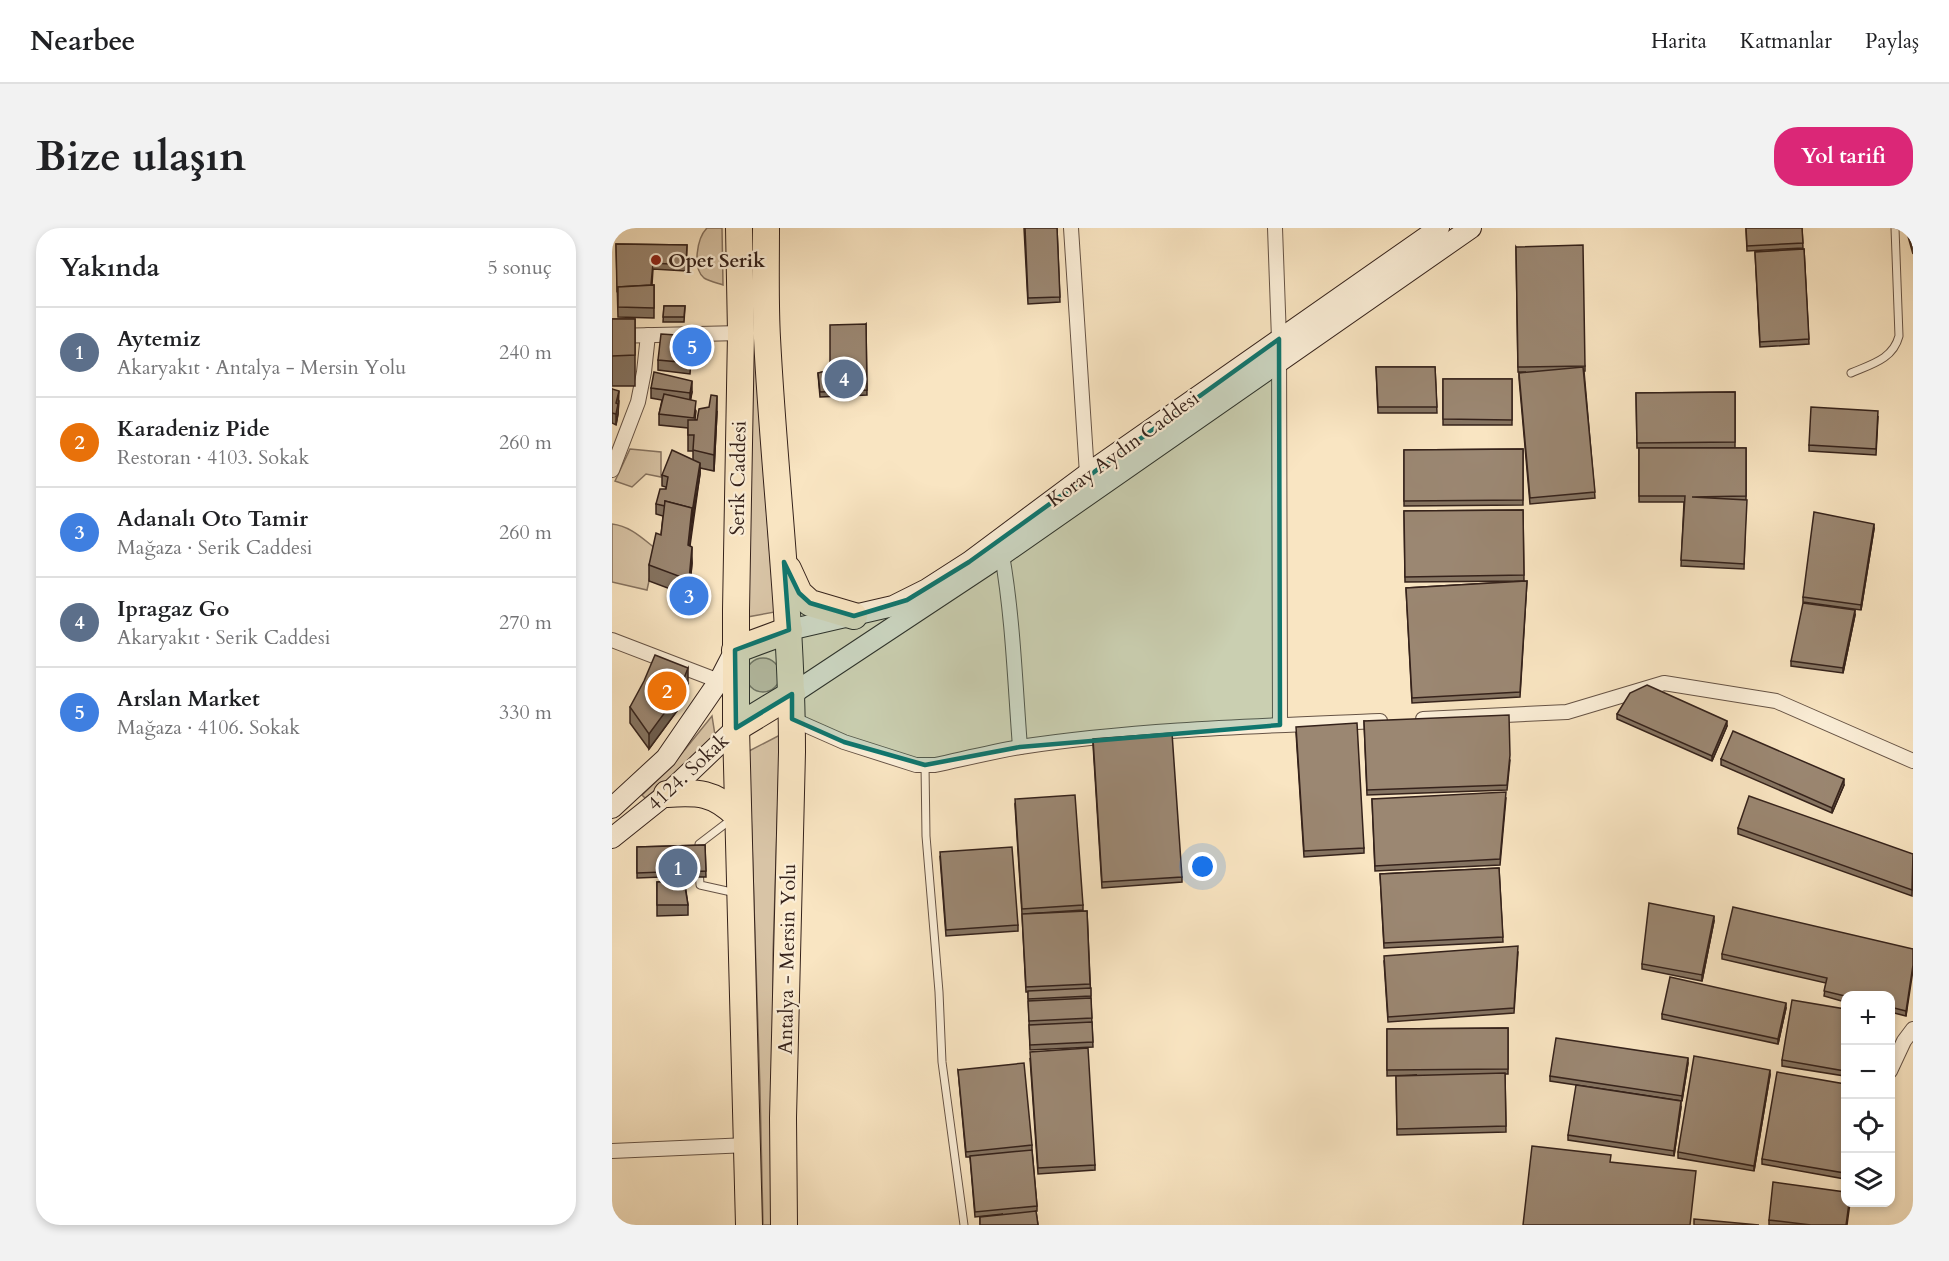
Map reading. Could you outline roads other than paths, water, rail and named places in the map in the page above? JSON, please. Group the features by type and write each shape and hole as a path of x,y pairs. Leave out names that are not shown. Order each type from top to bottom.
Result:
{"highway":[{"name":"Serik Caddesi","path":"736,728 735,650 741,333 739,228"},
{"name":"Serik Caddesi","path":"766,228 767,336 789,630 792,706"},
{"path":"784,562 799,593 810,603 854,616"},
{"path":"735,650 789,630"},
{"path":"736,728 792,706"},
{"name":"Antalya - Mersin Yolu","path":"784,1225 783,1118 792,706"},
{"name":"Antalya - Mersin Yolu","path":"736,728 749,1225"},
{"path":"667,794 687,793 711,796 721,800 737,814"}],"main road":[{"name":"Koray Aydın Caddesi","path":"789,630 892,606 927,589 969,562 1087,474 1438,228"},
{"path":"792,706 1002,555 1471,228"},
{"path":"612,808 666,758 719,681 735,650"},
{"name":"4124. Sokak","path":"612,838 667,794 736,728"}],"street":[{"path":"1071,228 1087,474"},
{"path":"1275,228 1279,339 1280,725"},
{"path":"612,336 741,333"},
{"path":"614,462 638,402 648,335"},
{"path":"1002,555 1020,747"},
{"path":"612,640 719,681"},
{"path":"1415,719 1567,712 1664,683 1776,701 1913,761"},
{"path":"792,706 844,742 916,765 935,765 1020,747 1132,735 1392,720"},
{"path":"1895,1060 1904,1041 1913,1029"},
{"path":"612,1151 748,1145"}],"lane":[{"path":"1851,373 1883,359 1897,343 1899,336 1895,228"},
{"path":"925,765 926,836 939,992 942,1062 964,1225"},
{"path":"737,814 699,844 700,885 740,894"}],"place":[{"name":"Opet Serik","path":"656,260"},
{"name":"Arslan Market","path":"692,347"},
{"name":"Ipragaz Go","path":"844,379"},
{"name":"Adanalı Oto Tamir","path":"689,596"},
{"name":"Karadeniz Pide","path":"667,691"},
{"name":"Aytemiz","path":"678,868"}]}
